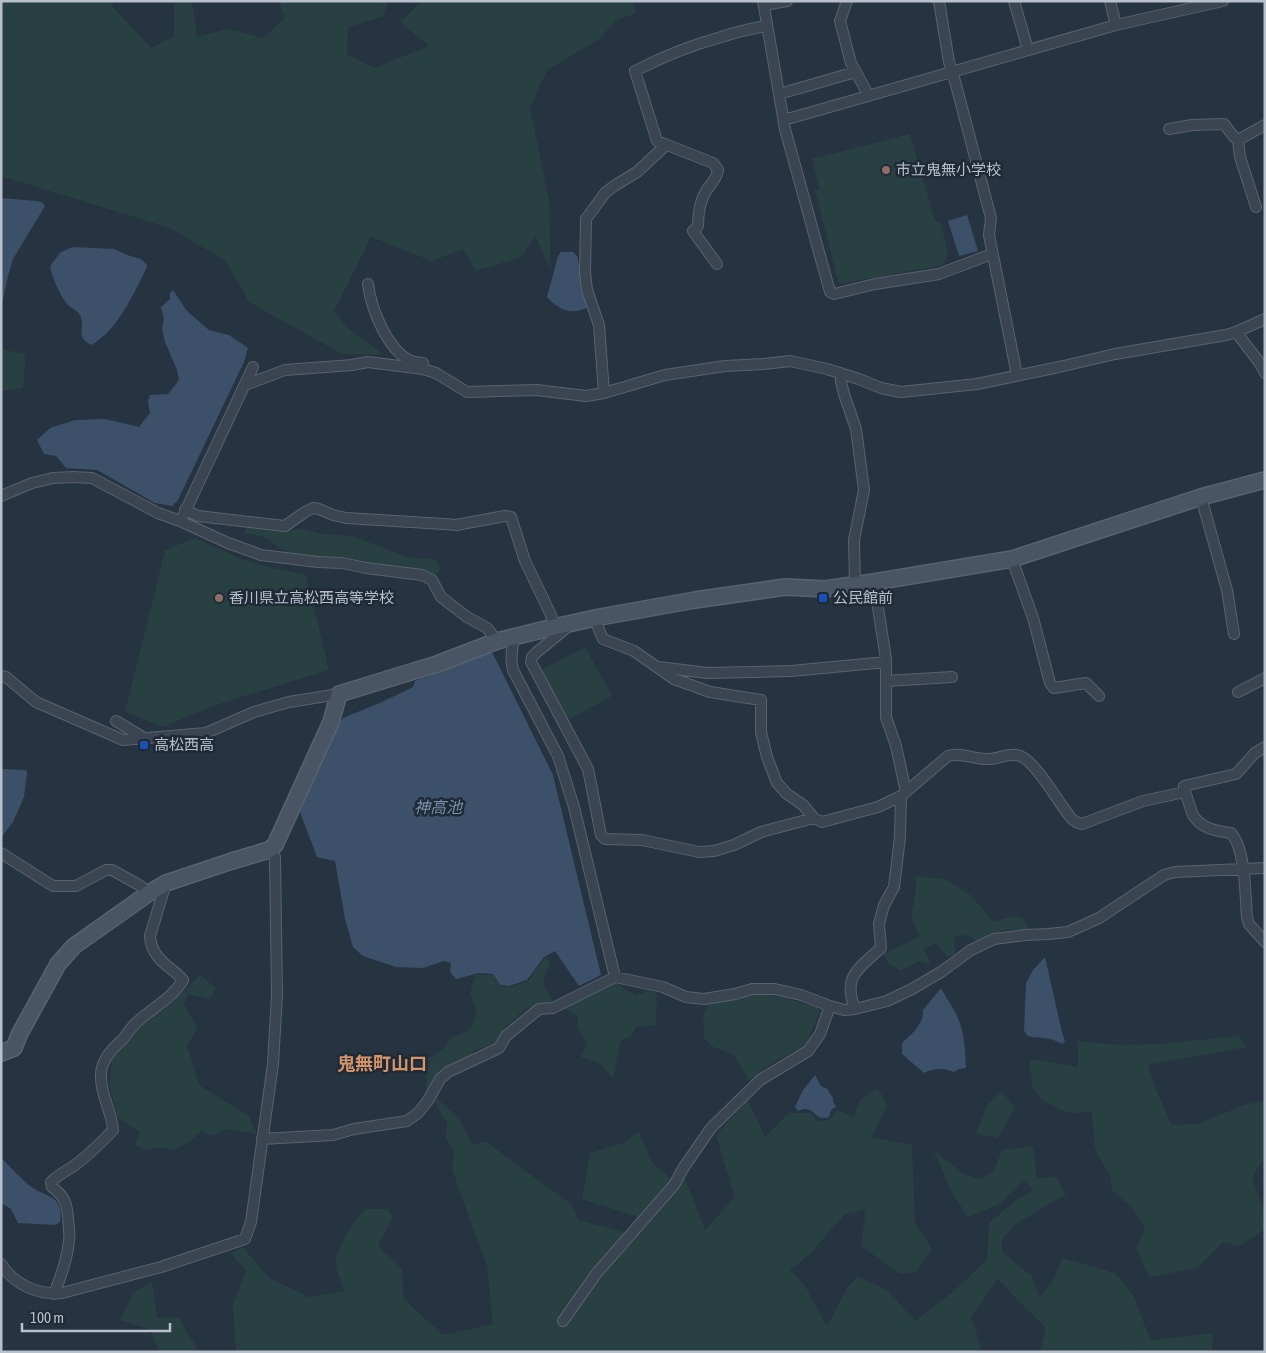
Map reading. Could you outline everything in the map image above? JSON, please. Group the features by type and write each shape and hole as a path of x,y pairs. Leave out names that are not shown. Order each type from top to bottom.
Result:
{"street":[{"path":"787,1 764,3 767,26 783,118 830,292 834,294 875,284 939,274 992,254"},
{"path":"847,1 840,22 851,63 869,96"},
{"path":"938,1 949,62 991,218 989,235 992,254 1018,375"},
{"path":"1014,1 1028,50"},
{"path":"1110,1 1116,25"},
{"path":"783,118 791,118 1116,25 1223,1"},
{"path":"717,264 693,231 698,226 700,207 705,192 716,178 718,170 713,163 657,141 634,71 687,47 751,28 767,26"},
{"path":"779,94 852,73"},
{"path":"1168,130 1192,125 1224,124 1238,140 1240,157 1256,207"},
{"path":"1238,140 1265,125"},
{"path":"604,393 600,325 587,290 585,272 586,219 605,192 637,172 666,145"},
{"path":"368,284 369,295 380,324 388,338 399,352 411,361 430,364 436,369 436,374"},
{"path":"245,385 285,370 352,366 368,362 423,369 468,392 536,390 586,396 604,393 665,375 725,366 790,361 841,373 881,388 901,392 977,384 1115,354 1226,335 1265,319"},
{"path":"1236,332 1265,373"},
{"path":"180,521 253,367"},
{"path":"841,373 844,394 856,429 864,490 854,540 855,585"},
{"path":"1,496 32,483 53,478 92,478 158,513 261,555 342,563 422,575 432,580 441,596 466,617 486,628 497,641"},
{"path":"1,676 6,677 36,702 123,740 206,733 254,712 289,702 339,694 437,664 497,641 554,627 695,600 785,588 825,589 1012,559 1201,497 1265,480"},
{"path":"1201,497 1227,590 1234,634"},
{"path":"185,510 198,516 286,526 304,512 313,508 346,518 456,525 505,516 511,517 525,561 551,615 554,627"},
{"path":"1012,559 1034,618 1050,683 1054,688 1086,683 1099,696"},
{"path":"854,1009 850,986 854,973 881,948 880,924 884,905 894,886 903,794 896,746 886,717 886,662 874,582"},
{"path":"594,618 603,639 634,651 674,679 710,692 761,700 761,732 767,757 778,783 787,794 803,805 814,818 822,822 878,807 903,794 948,756 956,754 992,760 1008,755 1018,755 1026,759 1050,786 1073,821 1082,824 1143,801 1185,792"},
{"path":"573,623 532,657 531,662 588,769 601,835 606,839 642,840 699,852 714,851 734,845 761,832 814,818"},
{"path":"515,637 510,660 513,670 558,756 574,807 615,977"},
{"path":"656,667 707,673 790,671 886,662"},
{"path":"886,681 952,677"},
{"path":"1238,692 1265,678"},
{"path":"1,1053 14,1048 19,1035 58,964 74,946 166,883 269,850 275,845 331,722 339,694"},
{"path":"116,721 144,738"},
{"path":"1265,747 1255,753 1236,774 1184,786 1194,816 1207,828 1214,831 1231,832 1235,837 1244,870 1247,918 1249,924 1265,942"},
{"path":"1,1264 8,1274 23,1286 54,1294 162,1268 245,1239 251,1222 273,1064 277,995 275,858 269,850"},
{"path":"1,853 53,886 76,886 106,870 112,870 139,885 149,893"},
{"path":"262,1139 333,1135 354,1129 407,1121 428,1102 440,1079 448,1072 500,1048 506,1036 539,1009 553,1008 615,977 663,987 686,997 704,999 752,989 775,989 801,995 844,1010 854,1009 887,1001 912,989 941,972 971,950 994,939 1068,932 1099,918 1164,875 1175,872 1265,868"},
{"path":"54,1294 62,1274 70,1239 68,1212 65,1202 59,1192 52,1187 51,1182 100,1144 113,1130 100,1076 103,1062 111,1050 135,1024 178,988 183,980 180,975 157,957 150,945 150,936 166,883"},
{"path":"563,1321 596,1274 674,1184 711,1128 760,1080 808,1050 820,1034 830,1006"}],"green space":[{"path":"1,1 112,1 113,7 151,48 174,36 174,1 192,1 197,37 227,29 263,38 285,18 279,1 376,1 388,3 384,16 348,27 347,54 374,68 429,46 400,22 422,1 633,1 636,13 617,20 598,40 547,70 530,108 549,199 551,271 535,235 522,257 476,271 463,249 432,261 371,237 334,311 348,328 384,355 342,354 249,302 226,261 170,228 1,176"},
{"path":"910,134 935,221 941,224 948,254 943,265 839,284 815,191 820,190 812,159"},
{"path":"1,349 26,354 23,388 1,391"},
{"path":"248,526 288,531 303,529 322,534 352,536 410,558 435,559 441,568 436,576 418,571 297,554 279,548 267,538 244,533"},
{"path":"195,538 244,560 306,575 329,670 216,705 163,727 125,712 165,550"},
{"path":"585,647 612,696 566,721 539,671"},
{"path":"915,876 945,879 970,895 994,922 1008,917 1022,917 1030,929 1004,930 976,940 963,934 954,938 955,955 948,957 936,943 924,949 931,965 919,961 901,971 888,963 884,954 919,937 911,916 916,889"},
{"path":"545,957 550,961 543,984 555,1004 525,1009 504,1029 500,1042 474,1050 468,1060 432,1088 426,1088 428,1059 443,1049 451,1037 466,1032 471,1028 477,1015 470,993 476,975 493,975 500,987 511,987 528,981"},
{"path":"200,975 216,988 210,999 189,994 184,1003 197,1029 187,1045 199,1085 249,1116 257,1134 225,1129 213,1136 201,1131 189,1142 175,1150 157,1147 146,1150 134,1145 140,1132 118,1118 109,1086 112,1060 140,1028 177,998"},
{"path":"614,981 636,996 648,990 657,994 656,1025 636,1027 632,1035 621,1041 613,1079 601,1064 581,1057 587,1042 577,1028 578,1017 563,1007"},
{"path":"752,993 782,997 821,1009 806,1045 774,1062 749,1080 734,1055 711,1046 704,1038 703,1016 710,1003"},
{"path":"1238,1036 1246,1047 1148,1065 1156,1090 1172,1125 1200,1123 1242,1106 1265,1100 1265,1159 1252,1178 1265,1213 1265,1229 1240,1246 1223,1242 1198,1267 1149,1277 1136,1249 1145,1227 1132,1208 1112,1190 1110,1176 1095,1149 1092,1112 1069,1113 1044,1102 1033,1089 1029,1061 1039,1060 1078,1067 1078,1041 1119,1045 1160,1044"},
{"path":"878,1088 887,1106 872,1137 912,1145 915,1223 932,1249 916,1272 900,1274 861,1246 866,1209 844,1215 810,1254 790,1270 805,1286 827,1327 848,1286 858,1277 886,1289 915,1321 955,1290 987,1259 989,1223 1017,1199 1034,1190 1023,1180 1001,1203 968,1217 952,1193 933,1149 962,1173 979,1179 994,1171 1002,1150 1033,1146 1037,1178 1056,1177 1066,1194 1014,1225 1002,1240 1002,1252 1032,1276 1039,1297 1054,1279 1062,1258 1115,1273 1134,1296 1150,1340 1213,1333 1212,1352 1134,1352 1125,1350 1123,1352 1040,1352 1046,1328 998,1279 971,1317 981,1346 979,1352 236,1352 233,1305 246,1271 231,1253 243,1247 269,1278 309,1297 344,1291 336,1264 337,1257 346,1235 365,1209 387,1209 393,1217 378,1246 402,1269 404,1299 443,1335 493,1324 487,1266 452,1170 454,1151 446,1139 447,1123 433,1100 436,1097 460,1120 472,1145 485,1141 572,1205 578,1220 624,1232 630,1243 646,1220 582,1199 590,1153 623,1143 639,1131 651,1161 672,1180 685,1179 705,1230 735,1197 716,1135 748,1100 765,1137 789,1113 810,1113 820,1122 831,1118 837,1110 854,1117 860,1100"},
{"path":"1002,1091 1015,1108 998,1138 976,1133 988,1104"},
{"path":"152,1281 157,1318 179,1317 197,1347 194,1352 159,1352 151,1330 120,1320 133,1293"}],"water":[{"path":"1,198 37,201 45,206 13,259 1,309"},
{"path":"967,215 978,251 959,256 948,221"},
{"path":"73,247 114,249 141,259 147,265 130,301 116,322 109,331 91,345 83,339 81,317 63,299 50,266 61,252"},
{"path":"561,252 573,252 577,256 588,307 582,310 566,310 556,305 547,297 558,256"},
{"path":"173,290 187,311 209,330 229,335 248,348 244,362 178,500 172,506 155,503 97,470 66,468 56,456 44,454 37,440 50,428 75,420 105,419 139,427 150,413 148,401 150,395 168,394 179,380 162,329 164,319 161,307 170,299 170,293"},
{"name":"神高池","path":"492,652 553,775 601,975 579,986 555,951 544,957 527,980 509,986 500,985 493,974 479,973 456,979 450,972 451,963 444,961 423,968 396,967 363,956 353,947 345,919 335,861 317,857 300,812 338,724 343,718 413,687 415,681"},
{"path":"1,769 26,770 27,773 24,797 13,822 1,838"},
{"path":"1045,957 1065,1041 1062,1044 1049,1039 1028,1036 1024,1031 1026,983 1033,970"},
{"path":"941,988 962,1028 966,1068 954,1072 939,1069 924,1073 902,1054 902,1043 917,1028 922,1020 923,1010"},
{"path":"815,1075 821,1086 827,1089 833,1098 836,1107 831,1110 829,1117 817,1116 808,1109 798,1111 795,1107 803,1090"},
{"path":"1,1158 30,1186 56,1201 61,1213 60,1222 55,1225 18,1223 11,1209 1,1203"}],"place":[{"name":"市立鬼無小学校","path":"886,170"},
{"name":"香川県立高松西高等学校","path":"219,598"},
{"name":"公民館前","path":"823,598"},
{"name":"高松西高","path":"144,745"}],"district":[{"name":"鬼無町山口","path":"382,1064"}]}
